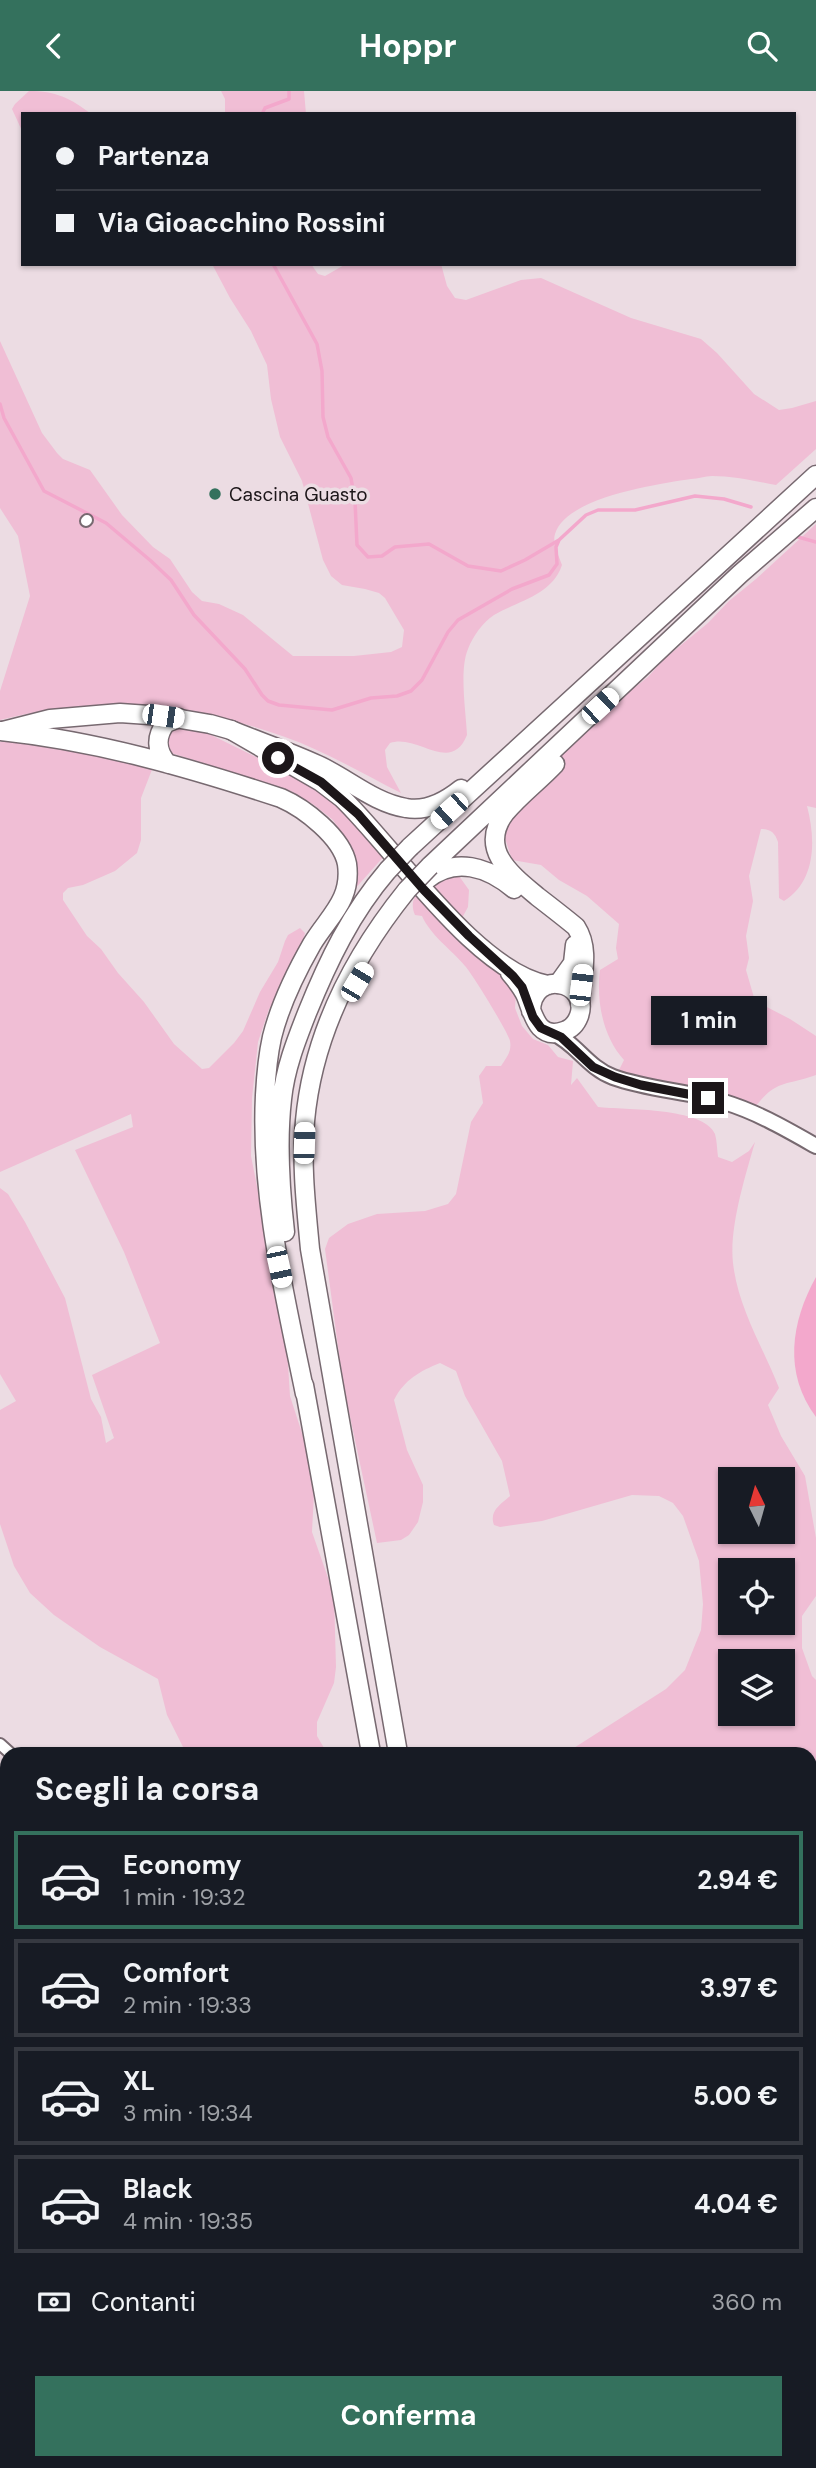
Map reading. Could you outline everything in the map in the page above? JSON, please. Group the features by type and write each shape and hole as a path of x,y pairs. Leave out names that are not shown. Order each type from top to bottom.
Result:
{"main road":[{"path":"305,1394 282,1209 279,1163 282,1096 292,1055 334,949 371,890 410,847 816,475"},
{"path":"397,1747 310,1249 304,1182 307,1103 315,1064 330,1015 357,960 384,919 428,873 740,574 816,508"},
{"path":"1,731 50,719 85,715 147,714 179,718 231,730 319,765 390,804 408,809 425,808 459,792 625,643 684,598"},
{"path":"231,730 321,782 342,798 442,909 504,966 522,987 536,1023 553,1033 567,1030 579,1012 585,954 581,935 576,927 509,873 497,855 496,832 505,814 581,736 638,670"},
{"path":"168,764 159,750 159,736 166,723 179,718"},
{"path":"1,731 83,743 168,764 269,794 296,804 341,846 347,879 341,904 313,943 284,1004 272,1037 263,1133 268,1196 279,1267 370,1747"},
{"path":"428,873 458,866 481,869 501,878 572,938 575,946 573,963 553,984 537,992 531,1004 531,1011"},
{"path":"504,966 527,979 572,990 579,1012"}],"street":[{"path":"579,1012 584,1051 593,1067"},
{"path":"553,1033 567,1041 593,1067 615,1077 725,1103 768,1119 816,1146"}],"shaded area":[{"path":"29,91 47,92 77,104 88,112 21,112 21,129 12,109"},
{"path":"221,91 304,91 306,112 225,112 225,99"},
{"path":"213,266 312,266 318,274 325,276 342,266 442,266 447,286 455,298 466,300 521,280 541,278 631,318 701,339 754,394 779,410 816,401 816,449 776,485 720,476 676,481 636,489 594,502 563,521 554,538 562,565 551,583 533,596 490,618 470,644 465,658 463,679 467,735 460,746 452,752 443,752 400,741 390,743 385,750 387,767 401,793 300,743 216,717 144,707 107,706 71,707 0,720 0,691 30,596 18,536 0,508 0,341 42,433 57,453 63,459 90,470 122,515 153,547 170,559 192,592 202,601 219,604 243,615 293,656 354,656 391,652 402,647 404,630 385,598 379,593 342,585 331,576 323,560 302,481 280,437 271,399 267,365 251,331"},
{"path":"816,524 816,808 807,806 812,832 811,859 808,871 795,893 784,901 779,898 778,842 772,832 761,829 749,876 753,901 746,936 749,958 746,970 755,1001 816,1036 816,1075 773,1089 751,1112 615,1078 624,1060 606,1030 600,1006 599,982 600,970 618,959 616,948 619,924 587,896 559,880 541,865 512,860 504,835 506,820 551,772 560,757 617,701 648,677 664,659 708,623"},
{"path":"171,729 203,731 305,781 340,804 386,854 353,891 353,851 333,820 291,791 168,752 167,737"},
{"path":"13,741 99,753 153,767 141,798 141,840 137,853 115,871 83,885 68,888 63,893 63,900 87,936 144,1002 174,1044 202,1069 209,1068 243,1031 260,992 278,962 288,935 300,928 305,933 300,954 282,992 269,1009 258,1042 252,1098 251,1156 286,1333 290,1396 310,1458 314,1493 312,1532 334,1595 334,1683 317,1722 317,1736 323,1747 183,1747 167,1715 158,1679 100,1647 54,1615 30,1593 14,1566 0,1524 0,1410 16,1401 0,1374 0,1188 8,1194 25,1222 65,1298 91,1399 101,1417 106,1443 114,1438 92,1375 160,1343 124,1252 75,1150 133,1127 131,1114 0,1172 0,742"},
{"path":"447,873 459,876 469,890 468,907 456,929 509,981 516,992 515,1008 522,1026 533,1039 548,1045 558,1057 573,1061 571,1085 577,1078 598,1107 662,1111 696,1119 708,1125 715,1134 718,1157 732,1162 749,1151 755,1142 733,1234 733,1263 740,1296 779,1388 768,1405 781,1436 805,1476 816,1538 816,1596 802,1616 802,1648 816,1680 816,1747 575,1747 666,1689 685,1670 701,1630 703,1604 699,1561 683,1516 673,1503 659,1496 632,1495 542,1521 500,1527 494,1525 494,1512 510,1496 502,1461 465,1396 456,1371 440,1363 413,1377 394,1400 407,1450 423,1485 423,1502 418,1522 409,1535 401,1540 377,1543 343,1384 325,1249 329,1238 348,1224 377,1214 425,1211 448,1204 456,1194 471,1122 483,1103 479,1076 486,1066 501,1066 510,1048 504,1027 469,971 436,936 422,916 415,915 414,900 421,889"},
{"path":"816,1277 816,1417 799,1383 794,1347 801,1312"}],"waterway":[{"path":"263,112 265,108 289,99 289,91"},
{"path":"274,266 317,344 322,371 323,417 328,437 351,478 357,545 368,557 382,556 395,547 429,544 468,566 501,571 559,540 586,515 598,510 635,510 695,496 724,499 751,507"},
{"path":"0,404 4,418 44,491 106,523 151,561 171,580 194,615 245,669 262,695 268,701 279,705 332,710 371,698 397,696 411,691 422,680 448,632 458,620 512,589 549,575 557,564 556,547 559,540"},
{"path":"798,537 816,542"}],"place":[{"name":"Cascina Guasto","path":"215,494"}],"route":[{"path":"278,758 321,782 358,814 424,890 513,976 522,987 533,1017 541,1028 561,1037 593,1067 615,1077 708,1098"}]}
